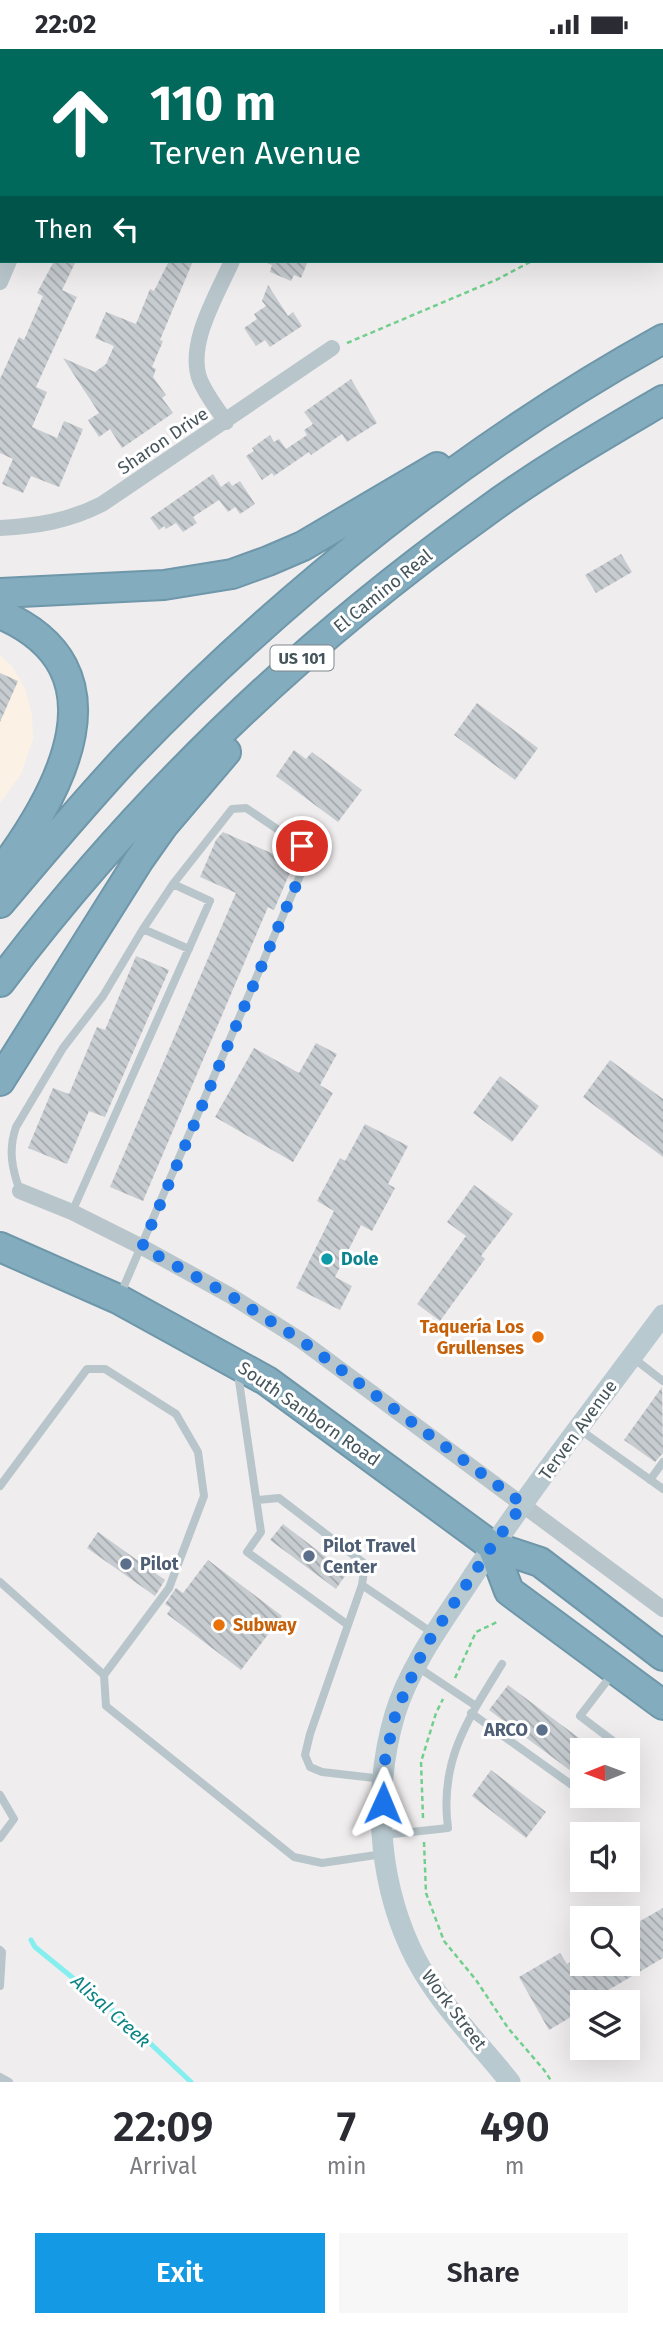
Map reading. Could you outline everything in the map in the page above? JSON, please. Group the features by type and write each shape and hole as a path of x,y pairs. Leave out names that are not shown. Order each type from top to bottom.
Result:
{"highway":[{"name":"US 101","path":"0,903 129,755 278,614 369,537 458,470 548,409 663,339"},
{"name":"El Camino Real","path":"0,982 91,869 164,789 319,642 400,576 497,504 576,451 663,400"},
{"path":"0,593 164,585 214,578 250,568 303,546 438,466 548,409"},
{"path":"0,1081 163,826 255,720 400,576"},
{"path":"0,614 25,626 47,644 56,656 72,693 74,722 69,748 56,783 31,829 0,873"},
{"name":"South Sanborn Road","path":"0,1247 118,1299 267,1381 492,1546 540,1562 663,1656"},
{"path":"492,1546 509,1591 663,1705"}],"street":[{"path":"0,282 8,263"},
{"path":"226,422 201,382 196,366 196,353 202,331 231,263"},
{"name":"Sharon Drive","path":"0,528 52,523 89,510 117,496 332,348"},
{"path":"20,1191 72,1212 142,1247 231,1296 302,1341 663,1609"},
{"name":"Terven Avenue","path":"492,1546 663,1315"},
{"name":"Work Street","path":"492,1546 425,1647 396,1712 383,1769 383,1844 397,1914 410,1947 430,1984 510,2082"}],"lane":[{"path":"20,1191 10,1164 12,1138 16,1127 63,1048 103,996 173,884 232,809 246,809 302,846 305,864 118,1299"},
{"path":"72,1212 210,901 173,884"},
{"path":"143,929 188,949"},
{"path":"632,1357 663,1381"},
{"path":"236,1364 261,1532 247,1552 348,1625"},
{"path":"0,1486 87,1369 105,1369 176,1414 198,1452 204,1496 169,1588 104,1675 106,1706 294,1857 322,1863 424,1831 447,1828 447,1779 454,1751 464,1724 502,1664"},
{"path":"579,1429 663,1489"},
{"path":"650,1480 663,1462"},
{"path":"258,1500 279,1499 365,1564 362,1584 305,1755 310,1767 322,1772 383,1779"},
{"path":"0,1582 104,1675"},
{"path":"362,1584 434,1634"},
{"path":"416,1666 449,1688 473,1710 570,1784"},
{"path":"609,1738 580,1716 614,1670"},
{"path":"0,1795 14,1819 0,1838"},
{"path":"0,1949 0,1986"},
{"path":"0,2077 9,2082"}],"path":[{"path":"332,348 498,279 528,263"},
{"path":"497,1622 476,1632 436,1713 421,1762 426,1893 444,1941 552,2082"}],"shaded area":[{"path":"0,655 12,666 25,689 32,715 33,739 21,774 0,803"}],"building":[{"path":"53,263 75,263 62,290 77,297 36,387 47,392 32,427 57,438 64,421 83,429 59,487 31,476 23,493 2,484 13,459 0,453 0,379 19,337 24,340 43,296 37,293"},
{"path":"168,263 192,263 160,340 163,341 152,367 156,369 153,377 166,395 162,398 173,413 122,448 110,429 99,437 88,420 99,413 63,358 95,372 106,364 114,346 95,338 106,312 136,324 150,289 154,291"},
{"path":"267,263 307,263 301,278 294,275 291,281 270,272 272,265"},
{"path":"268,285 288,316 293,312 302,326 270,347 265,340 256,346 244,328 257,319 254,314 266,306 262,301"},
{"path":"351,379 377,423 347,442 342,434 311,455 309,452 274,476 272,473 262,480 246,456 254,451 252,448 270,435 274,442 279,439 286,449 307,435 304,430 313,424 304,412"},
{"path":"213,474 221,487 229,481 232,486 240,481 255,504 240,514 235,507 228,512 219,500 193,517 197,523 183,532 176,523 159,530 150,518"},
{"path":"621,554 632,572 596,593 585,575"},
{"path":"0,673 18,681 0,722"},
{"path":"477,703 538,748 515,780 454,735"},
{"path":"294,750 306,759 312,752 362,790 338,822 276,776"},
{"path":"223,832 294,863 274,910 268,907 143,1201 110,1187 236,893 200,877 216,840"},
{"path":"136,956 169,970 105,1117 89,1111 67,1164 28,1148 53,1088 69,1094 97,1027 105,1030"},
{"path":"316,1043 337,1054 320,1085 333,1093 293,1162 215,1117 254,1048 299,1073"},
{"path":"610,1060 663,1099 663,1157 583,1097"},
{"path":"500,1076 539,1106 512,1142 473,1113"},
{"path":"365,1124 408,1146 388,1184 395,1188 372,1231 361,1225 335,1277 352,1286 340,1310 296,1288 334,1211 317,1201 340,1158 345,1161"},
{"path":"474,1185 513,1214 481,1256 485,1259 440,1321 417,1304 466,1236 447,1222"},
{"path":"662,1387 663,1453 655,1462 624,1440"},
{"name":"Pilot Travel Center","path":"283,1524 347,1573 336,1589 270,1540"},
{"name":"Pilot","path":"98,1532 165,1580 155,1596 87,1548"},
{"path":"208,1560 282,1616 241,1670 167,1614 171,1608 165,1604 176,1588 183,1593"},
{"name":"ARCO","path":"508,1685 579,1738 570,1738 570,1770 489,1710"},
{"path":"491,1770 546,1812 526,1838 472,1796"},
{"path":"663,1908 663,1958 640,1971 640,1921"},
{"path":"560,1953 567,1964 570,1962 570,1976 632,1976 608,1990 570,1990 570,2018 549,2030 519,1977"}],"waterway":[{"name":"Alisal Creek","path":"31,1940 35,1947 133,2027 191,2082"}],"place":[{"name":"Dole","path":"327,1259"},
{"name":"Taquería Los Grullenses","path":"538,1337"},
{"name":"Pilot Travel Center","path":"309,1556"},
{"name":"Pilot","path":"126,1564"},
{"name":"Subway","path":"219,1625"},
{"name":"ARCO","path":"542,1730"}],"route":[{"path":"302,846 305,864 142,1247 231,1296 302,1341 523,1504 425,1647 396,1712 383,1769 383,1803"}]}
